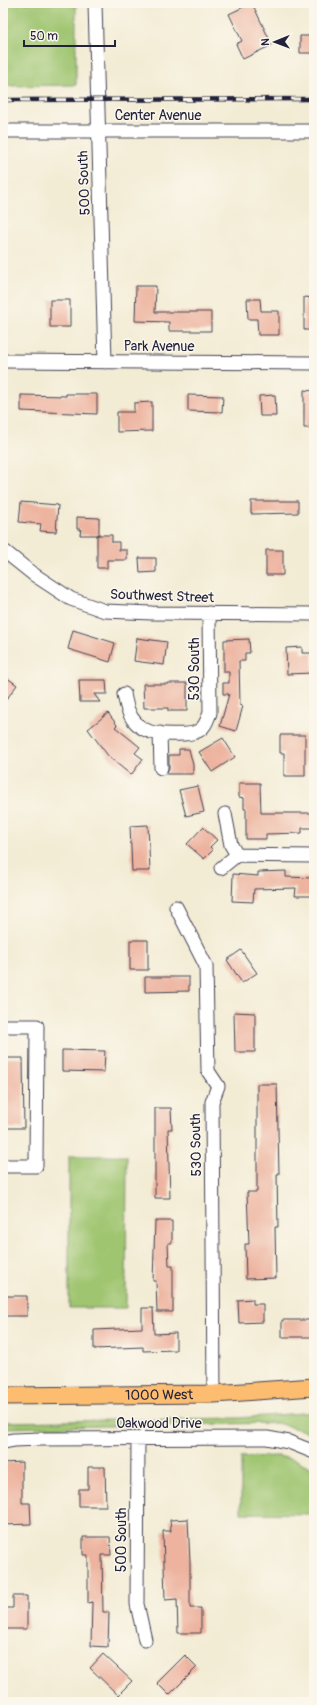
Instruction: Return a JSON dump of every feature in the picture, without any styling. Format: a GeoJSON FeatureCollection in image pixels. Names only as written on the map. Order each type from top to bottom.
{"type":"FeatureCollection","features":[{"type":"Feature","properties":{"kind":"main road","name":"1000 West"},"geometry":{"type":"LineString","coordinates":[[3,1396],[214,1394],[314,1387]]}},
{"type":"Feature","properties":{"kind":"street","name":"500 South"},"geometry":{"type":"LineString","coordinates":[[95,3],[105,362]]}},
{"type":"Feature","properties":{"kind":"street","name":"Center Avenue"},"geometry":{"type":"LineString","coordinates":[[3,131],[314,131]]}},
{"type":"Feature","properties":{"kind":"street","name":"Park Avenue"},"geometry":{"type":"LineString","coordinates":[[3,361],[314,363]]}},
{"type":"Feature","properties":{"kind":"street","name":"Southwest Street"},"geometry":{"type":"LineString","coordinates":[[3,550],[33,574],[72,600],[105,611],[314,614]]}},
{"type":"Feature","properties":{"kind":"street","name":"530 South"},"geometry":{"type":"LineString","coordinates":[[160,733],[198,732],[206,724],[210,713],[209,613]]}},
{"type":"Feature","properties":{"kind":"street"},"geometry":{"type":"LineString","coordinates":[[124,694],[128,710],[135,722],[145,730],[160,733],[161,768]]}},
{"type":"Feature","properties":{"kind":"street"},"geometry":{"type":"LineString","coordinates":[[225,814],[231,845],[237,856]]}},
{"type":"Feature","properties":{"kind":"street"},"geometry":{"type":"LineString","coordinates":[[221,868],[237,856],[314,856]]}},
{"type":"Feature","properties":{"kind":"street","name":"530 South"},"geometry":{"type":"LineString","coordinates":[[176,907],[206,966],[208,1071],[218,1086],[212,1102],[214,1394]]}},
{"type":"Feature","properties":{"kind":"street"},"geometry":{"type":"LineString","coordinates":[[3,1026],[37,1026],[36,1166],[3,1166]]}},
{"type":"Feature","properties":{"kind":"street","name":"Oakwood Drive"},"geometry":{"type":"LineString","coordinates":[[3,1442],[41,1439],[267,1438],[289,1442],[314,1452]]}},
{"type":"Feature","properties":{"kind":"street","name":"500 South"},"geometry":{"type":"LineString","coordinates":[[138,1439],[137,1604],[145,1640]]}},
{"type":"Feature","properties":{"kind":"green space"},"geometry":{"type":"Polygon","coordinates":[[[3,3],[76,3],[76,85],[3,86],[3,3]]]}},
{"type":"Feature","properties":{"kind":"green space"},"geometry":{"type":"Polygon","coordinates":[[[69,1156],[127,1156],[126,1308],[69,1308],[69,1156]]]}},
{"type":"Feature","properties":{"kind":"green space"},"geometry":{"type":"Polygon","coordinates":[[[314,1412],[314,1436],[307,1432],[277,1423],[3,1428],[3,1422],[239,1418],[314,1412]]]}},
{"type":"Feature","properties":{"kind":"green space"},"geometry":{"type":"Polygon","coordinates":[[[278,1456],[296,1460],[314,1469],[314,1514],[241,1513],[241,1457],[278,1456]]]}},
{"type":"Feature","properties":{"kind":"building"},"geometry":{"type":"Polygon","coordinates":[[[252,3],[272,45],[243,59],[236,44],[242,41],[229,14],[252,3]]]}},
{"type":"Feature","properties":{"kind":"building"},"geometry":{"type":"Polygon","coordinates":[[[300,36],[314,36],[314,53],[300,53],[300,36]]]}},
{"type":"Feature","properties":{"kind":"building"},"geometry":{"type":"Polygon","coordinates":[[[136,286],[156,286],[155,312],[211,312],[211,331],[169,331],[169,322],[135,321],[136,286]]]}},
{"type":"Feature","properties":{"kind":"building"},"geometry":{"type":"Polygon","coordinates":[[[304,297],[314,298],[314,330],[304,330],[304,297]]]}},
{"type":"Feature","properties":{"kind":"building"},"geometry":{"type":"Polygon","coordinates":[[[247,299],[260,299],[261,311],[279,311],[279,335],[258,335],[257,319],[248,319],[247,299]]]}},
{"type":"Feature","properties":{"kind":"building"},"geometry":{"type":"Polygon","coordinates":[[[50,300],[70,300],[70,327],[50,327],[50,300]]]}},
{"type":"Feature","properties":{"kind":"building"},"geometry":{"type":"Polygon","coordinates":[[[304,390],[314,391],[314,428],[304,428],[304,390]]]}},
{"type":"Feature","properties":{"kind":"building"},"geometry":{"type":"Polygon","coordinates":[[[66,394],[97,394],[97,414],[21,411],[21,395],[66,396],[66,394]]]}},
{"type":"Feature","properties":{"kind":"building"},"geometry":{"type":"Polygon","coordinates":[[[188,395],[223,396],[222,412],[188,411],[188,395]]]}},
{"type":"Feature","properties":{"kind":"building"},"geometry":{"type":"Polygon","coordinates":[[[275,395],[276,416],[260,416],[259,396],[275,395]]]}},
{"type":"Feature","properties":{"kind":"building"},"geometry":{"type":"Polygon","coordinates":[[[152,402],[152,431],[117,432],[117,412],[134,412],[134,403],[152,402]]]}},
{"type":"Feature","properties":{"kind":"building"},"geometry":{"type":"Polygon","coordinates":[[[251,501],[298,501],[298,513],[251,514],[251,501]]]}},
{"type":"Feature","properties":{"kind":"building"},"geometry":{"type":"Polygon","coordinates":[[[21,502],[58,505],[56,532],[40,531],[41,524],[19,522],[21,502]]]}},
{"type":"Feature","properties":{"kind":"building"},"geometry":{"type":"Polygon","coordinates":[[[77,517],[99,518],[99,535],[80,535],[81,529],[77,529],[77,517]]]}},
{"type":"Feature","properties":{"kind":"building"},"geometry":{"type":"Polygon","coordinates":[[[97,535],[112,535],[112,542],[119,542],[119,550],[127,550],[127,560],[107,560],[107,568],[97,568],[97,535]]]}},
{"type":"Feature","properties":{"kind":"building"},"geometry":{"type":"Polygon","coordinates":[[[266,550],[283,550],[283,575],[266,575],[266,550]]]}},
{"type":"Feature","properties":{"kind":"building"},"geometry":{"type":"Polygon","coordinates":[[[139,558],[156,558],[156,572],[140,573],[139,558]]]}},
{"type":"Feature","properties":{"kind":"building"},"geometry":{"type":"Polygon","coordinates":[[[73,630],[115,643],[110,662],[68,649],[73,630]]]}},
{"type":"Feature","properties":{"kind":"building"},"geometry":{"type":"Polygon","coordinates":[[[137,638],[167,642],[164,665],[134,661],[137,638]]]}},
{"type":"Feature","properties":{"kind":"building"},"geometry":{"type":"Polygon","coordinates":[[[249,639],[250,653],[245,653],[245,661],[239,661],[240,705],[243,706],[236,731],[220,726],[229,694],[223,694],[223,683],[229,683],[229,672],[224,672],[224,640],[249,639]]]}},
{"type":"Feature","properties":{"kind":"building"},"geometry":{"type":"Polygon","coordinates":[[[302,647],[302,653],[312,653],[313,673],[287,674],[286,648],[302,647]]]}},
{"type":"Feature","properties":{"kind":"building"},"geometry":{"type":"Polygon","coordinates":[[[3,675],[17,685],[3,704],[3,675]]]}},
{"type":"Feature","properties":{"kind":"building"},"geometry":{"type":"Polygon","coordinates":[[[79,680],[106,680],[107,694],[94,694],[100,702],[80,702],[79,680]]]}},
{"type":"Feature","properties":{"kind":"building"},"geometry":{"type":"Polygon","coordinates":[[[187,683],[187,711],[168,711],[168,708],[144,708],[143,684],[187,683]]]}},
{"type":"Feature","properties":{"kind":"building"},"geometry":{"type":"Polygon","coordinates":[[[108,713],[117,725],[115,727],[140,747],[135,753],[143,759],[131,775],[109,757],[88,729],[108,713]]]}},
{"type":"Feature","properties":{"kind":"building"},"geometry":{"type":"Polygon","coordinates":[[[280,735],[305,735],[305,776],[284,776],[284,753],[280,753],[280,735]]]}},
{"type":"Feature","properties":{"kind":"building"},"geometry":{"type":"Polygon","coordinates":[[[223,738],[235,757],[212,772],[199,752],[223,738]]]}},
{"type":"Feature","properties":{"kind":"building"},"geometry":{"type":"Polygon","coordinates":[[[179,749],[189,749],[193,765],[193,774],[166,774],[169,768],[169,755],[179,755],[179,749]]]}},
{"type":"Feature","properties":{"kind":"building"},"geometry":{"type":"Polygon","coordinates":[[[239,783],[260,783],[261,813],[314,813],[314,828],[302,828],[302,833],[266,834],[266,839],[246,839],[246,809],[244,809],[244,798],[239,797],[239,783]]]}},
{"type":"Feature","properties":{"kind":"building"},"geometry":{"type":"Polygon","coordinates":[[[198,786],[204,812],[186,816],[179,790],[198,786]]]}},
{"type":"Feature","properties":{"kind":"building"},"geometry":{"type":"Polygon","coordinates":[[[148,825],[150,871],[132,871],[130,826],[148,825]]]}},
{"type":"Feature","properties":{"kind":"building"},"geometry":{"type":"Polygon","coordinates":[[[203,827],[217,840],[210,847],[213,850],[204,859],[187,844],[203,827]]]}},
{"type":"Feature","properties":{"kind":"building"},"geometry":{"type":"Polygon","coordinates":[[[286,871],[286,877],[314,878],[314,896],[295,896],[296,888],[254,889],[253,902],[232,901],[233,874],[258,876],[258,872],[286,871]]]}},
{"type":"Feature","properties":{"kind":"building"},"geometry":{"type":"Polygon","coordinates":[[[130,940],[148,940],[148,970],[130,970],[130,940]]]}},
{"type":"Feature","properties":{"kind":"building"},"geometry":{"type":"Polygon","coordinates":[[[241,950],[257,973],[242,983],[227,960],[241,950]]]}},
{"type":"Feature","properties":{"kind":"building"},"geometry":{"type":"Polygon","coordinates":[[[145,977],[189,977],[189,991],[145,992],[145,977]]]}},
{"type":"Feature","properties":{"kind":"building"},"geometry":{"type":"Polygon","coordinates":[[[234,1012],[255,1013],[255,1052],[235,1052],[234,1012]]]}},
{"type":"Feature","properties":{"kind":"building"},"geometry":{"type":"Polygon","coordinates":[[[62,1050],[105,1051],[104,1072],[62,1071],[62,1050]]]}},
{"type":"Feature","properties":{"kind":"building"},"geometry":{"type":"Polygon","coordinates":[[[3,1058],[23,1058],[24,1128],[3,1128],[3,1058]]]}},
{"type":"Feature","properties":{"kind":"building"},"geometry":{"type":"Polygon","coordinates":[[[257,1084],[277,1084],[279,1174],[277,1174],[278,1227],[275,1227],[276,1278],[246,1279],[245,1244],[249,1244],[247,1192],[257,1192],[257,1084]]]}},
{"type":"Feature","properties":{"kind":"building"},"geometry":{"type":"Polygon","coordinates":[[[155,1108],[171,1108],[172,1129],[168,1129],[170,1198],[155,1198],[155,1108]]]}},
{"type":"Feature","properties":{"kind":"building"},"geometry":{"type":"Polygon","coordinates":[[[155,1221],[172,1221],[172,1243],[168,1243],[169,1266],[173,1266],[173,1312],[157,1312],[156,1281],[153,1281],[155,1221]]]}},
{"type":"Feature","properties":{"kind":"building"},"geometry":{"type":"Polygon","coordinates":[[[3,1296],[27,1296],[27,1316],[3,1316],[3,1296]]]}},
{"type":"Feature","properties":{"kind":"building"},"geometry":{"type":"Polygon","coordinates":[[[253,1299],[253,1304],[263,1304],[263,1322],[239,1323],[238,1300],[253,1299]]]}},
{"type":"Feature","properties":{"kind":"building"},"geometry":{"type":"Polygon","coordinates":[[[142,1308],[153,1308],[154,1334],[176,1333],[176,1350],[143,1351],[143,1347],[94,1349],[94,1330],[142,1328],[142,1308]]]}},
{"type":"Feature","properties":{"kind":"building"},"geometry":{"type":"Polygon","coordinates":[[[282,1320],[314,1320],[314,1337],[282,1337],[282,1320]]]}},
{"type":"Feature","properties":{"kind":"building"},"geometry":{"type":"Polygon","coordinates":[[[22,1462],[22,1503],[30,1503],[31,1524],[3,1525],[3,1463],[22,1462]]]}},
{"type":"Feature","properties":{"kind":"building"},"geometry":{"type":"Polygon","coordinates":[[[88,1467],[105,1467],[106,1506],[79,1506],[79,1489],[88,1489],[88,1467]]]}},
{"type":"Feature","properties":{"kind":"building"},"geometry":{"type":"Polygon","coordinates":[[[188,1519],[190,1608],[201,1608],[201,1633],[178,1633],[177,1599],[165,1600],[163,1531],[171,1531],[170,1520],[188,1519]]]}},
{"type":"Feature","properties":{"kind":"building"},"geometry":{"type":"Polygon","coordinates":[[[83,1537],[110,1537],[111,1555],[102,1555],[103,1612],[109,1612],[108,1647],[91,1646],[92,1602],[88,1603],[88,1555],[83,1555],[83,1537]]]}},
{"type":"Feature","properties":{"kind":"building"},"geometry":{"type":"Polygon","coordinates":[[[13,1596],[27,1596],[27,1629],[3,1629],[3,1608],[13,1608],[13,1596]]]}},
{"type":"Feature","properties":{"kind":"building"},"geometry":{"type":"Polygon","coordinates":[[[103,1654],[132,1681],[118,1695],[90,1668],[103,1654]]]}},
{"type":"Feature","properties":{"kind":"building"},"geometry":{"type":"Polygon","coordinates":[[[185,1655],[197,1667],[169,1695],[157,1683],[185,1655]]]}},
{"type":"Feature","properties":{"kind":"railway"},"geometry":{"type":"LineString","coordinates":[[3,100],[314,99]]}}]}
